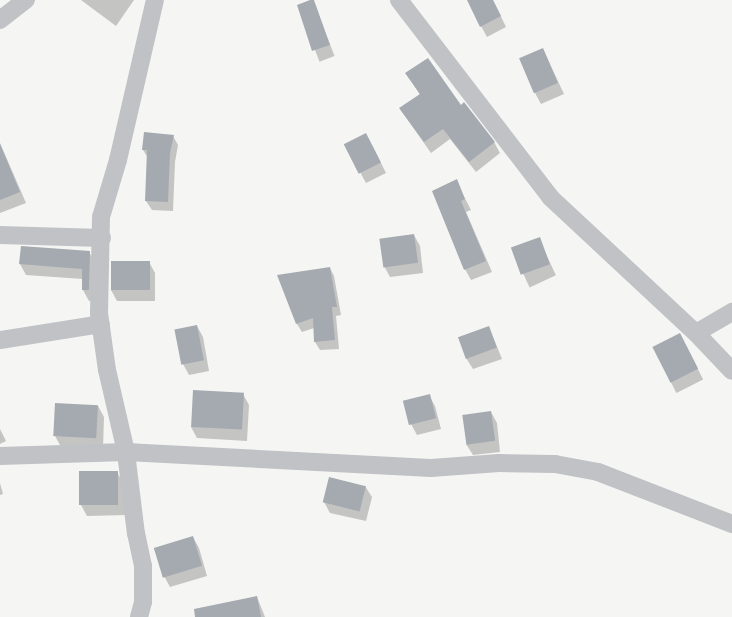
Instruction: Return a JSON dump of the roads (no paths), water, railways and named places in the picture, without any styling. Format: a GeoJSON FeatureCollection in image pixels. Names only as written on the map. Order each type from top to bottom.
{"type":"FeatureCollection","features":[{"type":"Feature","properties":{"kind":"street"},"geometry":{"type":"LineString","coordinates":[[0,20],[26,0]]}},
{"type":"Feature","properties":{"kind":"street"},"geometry":{"type":"LineString","coordinates":[[139,617],[143,602],[143,566],[136,534],[126,452],[107,370],[100,324],[101,217],[118,160],[156,0]]}},
{"type":"Feature","properties":{"kind":"street"},"geometry":{"type":"LineString","coordinates":[[399,0],[551,198],[696,332],[732,371]]}},
{"type":"Feature","properties":{"kind":"street"},"geometry":{"type":"LineString","coordinates":[[0,235],[102,238]]}},
{"type":"Feature","properties":{"kind":"street"},"geometry":{"type":"LineString","coordinates":[[696,332],[732,312]]}},
{"type":"Feature","properties":{"kind":"street"},"geometry":{"type":"LineString","coordinates":[[0,340],[100,324]]}},
{"type":"Feature","properties":{"kind":"street"},"geometry":{"type":"LineString","coordinates":[[0,456],[126,452],[431,468],[499,463],[555,464],[598,472],[732,524]]}}]}
